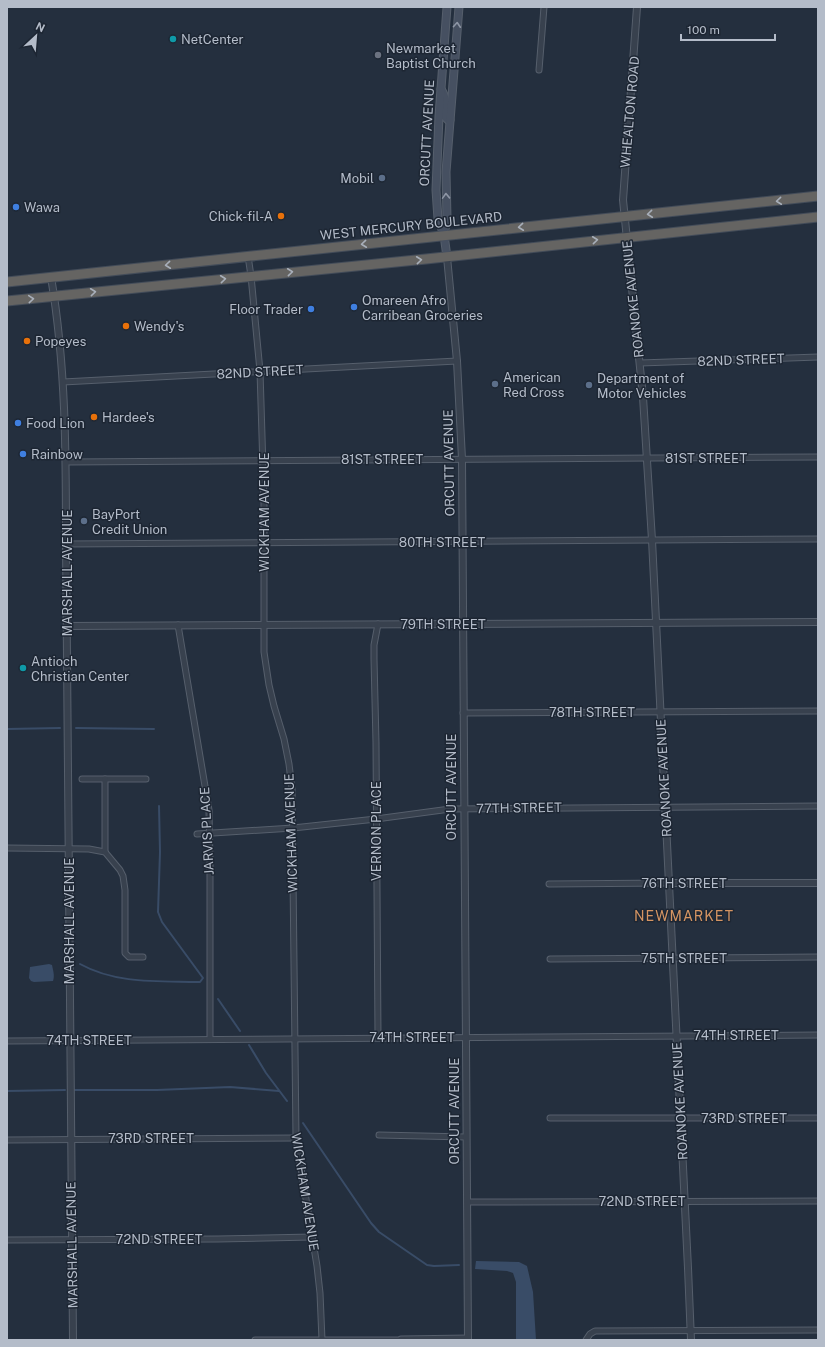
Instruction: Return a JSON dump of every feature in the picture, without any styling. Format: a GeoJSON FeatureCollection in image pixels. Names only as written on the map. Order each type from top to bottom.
{"type":"FeatureCollection","features":[{"type":"Feature","properties":{"kind":"highway","name":"WEST MERCURY BOULEVARD"},"geometry":{"type":"LineString","coordinates":[[7,282],[818,196]]}},
{"type":"Feature","properties":{"kind":"highway"},"geometry":{"type":"LineString","coordinates":[[7,301],[447,257],[818,217]]}},
{"type":"Feature","properties":{"kind":"main road","name":"ORCUTT AVENUE"},"geometry":{"type":"LineString","coordinates":[[447,7],[436,190],[438,219],[444,235],[447,257]]}},
{"type":"Feature","properties":{"kind":"main road","name":"ORCUTT AVENUE"},"geometry":{"type":"LineString","coordinates":[[444,235],[447,219],[446,172],[459,7]]}},
{"type":"Feature","properties":{"kind":"main road"},"geometry":{"type":"LineString","coordinates":[[441,89],[446,99],[445,117],[450,120]]}},
{"type":"Feature","properties":{"kind":"street"},"geometry":{"type":"LineString","coordinates":[[539,70],[544,7]]}},
{"type":"Feature","properties":{"kind":"street","name":"WHEALTON ROAD"},"geometry":{"type":"LineString","coordinates":[[624,217],[624,184],[637,7]]}},
{"type":"Feature","properties":{"kind":"street","name":"ROANOKE AVENUE"},"geometry":{"type":"LineString","coordinates":[[624,217],[640,363],[652,540],[691,1340]]}},
{"type":"Feature","properties":{"kind":"street","name":"WICKHAM AVENUE"},"geometry":{"type":"LineString","coordinates":[[248,256],[260,371],[264,460],[264,652],[269,686],[284,739],[292,789],[296,1138],[320,1293],[322,1340]]}},
{"type":"Feature","properties":{"kind":"street","name":"ORCUTT AVENUE"},"geometry":{"type":"LineString","coordinates":[[447,257],[457,361],[462,459],[463,809],[468,1339]]}},
{"type":"Feature","properties":{"kind":"street","name":"MARSHALL AVENUE"},"geometry":{"type":"LineString","coordinates":[[51,277],[63,382],[67,462],[66,544],[73,1340]]}},
{"type":"Feature","properties":{"kind":"street","name":"82ND STREET"},"geometry":{"type":"LineString","coordinates":[[640,363],[818,358]]}},
{"type":"Feature","properties":{"kind":"street","name":"82ND STREET"},"geometry":{"type":"LineString","coordinates":[[63,382],[457,361]]}},
{"type":"Feature","properties":{"kind":"street","name":"81ST STREET"},"geometry":{"type":"LineString","coordinates":[[67,462],[818,457]]}},
{"type":"Feature","properties":{"kind":"street","name":"80TH STREET"},"geometry":{"type":"LineString","coordinates":[[66,544],[818,540]]}},
{"type":"Feature","properties":{"kind":"street","name":"79TH STREET"},"geometry":{"type":"LineString","coordinates":[[67,626],[818,622]]}},
{"type":"Feature","properties":{"kind":"street","name":"VERNON PLACE"},"geometry":{"type":"LineString","coordinates":[[378,624],[374,645],[378,1037]]}},
{"type":"Feature","properties":{"kind":"street","name":"JARVIS PLACE"},"geometry":{"type":"LineString","coordinates":[[178,625],[209,810],[210,1039]]}},
{"type":"Feature","properties":{"kind":"street","name":"78TH STREET"},"geometry":{"type":"LineString","coordinates":[[463,712],[818,711]]}},
{"type":"Feature","properties":{"kind":"street"},"geometry":{"type":"LineString","coordinates":[[82,779],[146,779]]}},
{"type":"Feature","properties":{"kind":"street"},"geometry":{"type":"LineString","coordinates":[[104,852],[105,779]]}},
{"type":"Feature","properties":{"kind":"street","name":"77TH STREET"},"geometry":{"type":"LineString","coordinates":[[197,834],[293,828],[450,809],[665,806],[818,806]]}},
{"type":"Feature","properties":{"kind":"street"},"geometry":{"type":"LineString","coordinates":[[7,848],[89,849],[104,852],[114,862],[123,876],[125,890],[125,952],[129,957],[144,957]]}},
{"type":"Feature","properties":{"kind":"street","name":"76TH STREET"},"geometry":{"type":"LineString","coordinates":[[549,884],[818,883]]}},
{"type":"Feature","properties":{"kind":"street","name":"75TH STREET"},"geometry":{"type":"LineString","coordinates":[[550,959],[818,957]]}},
{"type":"Feature","properties":{"kind":"street","name":"74TH STREET"},"geometry":{"type":"LineString","coordinates":[[7,1041],[466,1036],[818,1035]]}},
{"type":"Feature","properties":{"kind":"street","name":"73RD STREET"},"geometry":{"type":"LineString","coordinates":[[550,1118],[818,1118]]}},
{"type":"Feature","properties":{"kind":"street"},"geometry":{"type":"LineString","coordinates":[[379,1135],[466,1137]]}},
{"type":"Feature","properties":{"kind":"street","name":"73RD STREET"},"geometry":{"type":"LineString","coordinates":[[7,1140],[296,1138]]}},
{"type":"Feature","properties":{"kind":"street","name":"72ND STREET"},"geometry":{"type":"LineString","coordinates":[[467,1202],[818,1200]]}},
{"type":"Feature","properties":{"kind":"street","name":"72ND STREET"},"geometry":{"type":"LineString","coordinates":[[7,1240],[312,1237]]}},
{"type":"Feature","properties":{"kind":"street"},"geometry":{"type":"LineString","coordinates":[[586,1340],[590,1334],[595,1331],[818,1330]]}},
{"type":"Feature","properties":{"kind":"street"},"geometry":{"type":"LineString","coordinates":[[255,1340],[468,1339]]}},
{"type":"Feature","properties":{"kind":"water"},"geometry":{"type":"Polygon","coordinates":[[[49,964],[52,965],[54,975],[53,981],[31,981],[29,978],[30,967],[49,964]]]}},
{"type":"Feature","properties":{"kind":"water"},"geometry":{"type":"Polygon","coordinates":[[[476,1261],[519,1262],[527,1266],[533,1292],[536,1340],[516,1340],[516,1282],[513,1273],[507,1271],[475,1269],[476,1261]]]}},
{"type":"Feature","properties":{"kind":"waterway"},"geometry":{"type":"LineString","coordinates":[[7,729],[60,728]]}},
{"type":"Feature","properties":{"kind":"waterway"},"geometry":{"type":"LineString","coordinates":[[76,728],[154,729]]}},
{"type":"Feature","properties":{"kind":"waterway"},"geometry":{"type":"LineString","coordinates":[[80,964],[108,975],[137,980],[200,982],[203,978],[162,922],[158,912],[160,852],[159,806]]}},
{"type":"Feature","properties":{"kind":"waterway"},"geometry":{"type":"LineString","coordinates":[[218,999],[240,1031]]}},
{"type":"Feature","properties":{"kind":"waterway"},"geometry":{"type":"LineString","coordinates":[[249,1045],[266,1073],[287,1101]]}},
{"type":"Feature","properties":{"kind":"waterway"},"geometry":{"type":"LineString","coordinates":[[75,1090],[157,1090],[230,1087],[279,1091]]}},
{"type":"Feature","properties":{"kind":"waterway"},"geometry":{"type":"LineString","coordinates":[[7,1091],[65,1090]]}},
{"type":"Feature","properties":{"kind":"waterway"},"geometry":{"type":"LineString","coordinates":[[303,1123],[371,1223],[379,1232],[427,1265],[459,1265]]}},
{"type":"Feature","properties":{"kind":"place","name":"NetCenter"},"geometry":{"type":"Point","coordinates":[173,39]}},
{"type":"Feature","properties":{"kind":"place","name":"Newmarket Baptist Church"},"geometry":{"type":"Point","coordinates":[378,55]}},
{"type":"Feature","properties":{"kind":"place","name":"Mobil"},"geometry":{"type":"Point","coordinates":[382,178]}},
{"type":"Feature","properties":{"kind":"place","name":"Wawa"},"geometry":{"type":"Point","coordinates":[16,207]}},
{"type":"Feature","properties":{"kind":"place","name":"Chick-fil-A"},"geometry":{"type":"Point","coordinates":[281,216]}},
{"type":"Feature","properties":{"kind":"place","name":"Omareen Afro Carribean Groceries"},"geometry":{"type":"Point","coordinates":[354,307]}},
{"type":"Feature","properties":{"kind":"place","name":"Floor Trader"},"geometry":{"type":"Point","coordinates":[311,309]}},
{"type":"Feature","properties":{"kind":"place","name":"Wendy's"},"geometry":{"type":"Point","coordinates":[126,326]}},
{"type":"Feature","properties":{"kind":"place","name":"Popeyes"},"geometry":{"type":"Point","coordinates":[27,341]}},
{"type":"Feature","properties":{"kind":"place","name":"American Red Cross"},"geometry":{"type":"Point","coordinates":[495,384]}},
{"type":"Feature","properties":{"kind":"place","name":"Department of Motor Vehicles"},"geometry":{"type":"Point","coordinates":[589,385]}},
{"type":"Feature","properties":{"kind":"place","name":"Hardee's"},"geometry":{"type":"Point","coordinates":[94,417]}},
{"type":"Feature","properties":{"kind":"place","name":"Food Lion"},"geometry":{"type":"Point","coordinates":[18,423]}},
{"type":"Feature","properties":{"kind":"place","name":"Rainbow"},"geometry":{"type":"Point","coordinates":[23,454]}},
{"type":"Feature","properties":{"kind":"place","name":"BayPort Credit Union"},"geometry":{"type":"Point","coordinates":[84,521]}},
{"type":"Feature","properties":{"kind":"place","name":"Antioch Christian Center"},"geometry":{"type":"Point","coordinates":[23,668]}},
{"type":"Feature","properties":{"kind":"district","name":"NEWMARKET"},"geometry":{"type":"Point","coordinates":[684,916]}}]}
